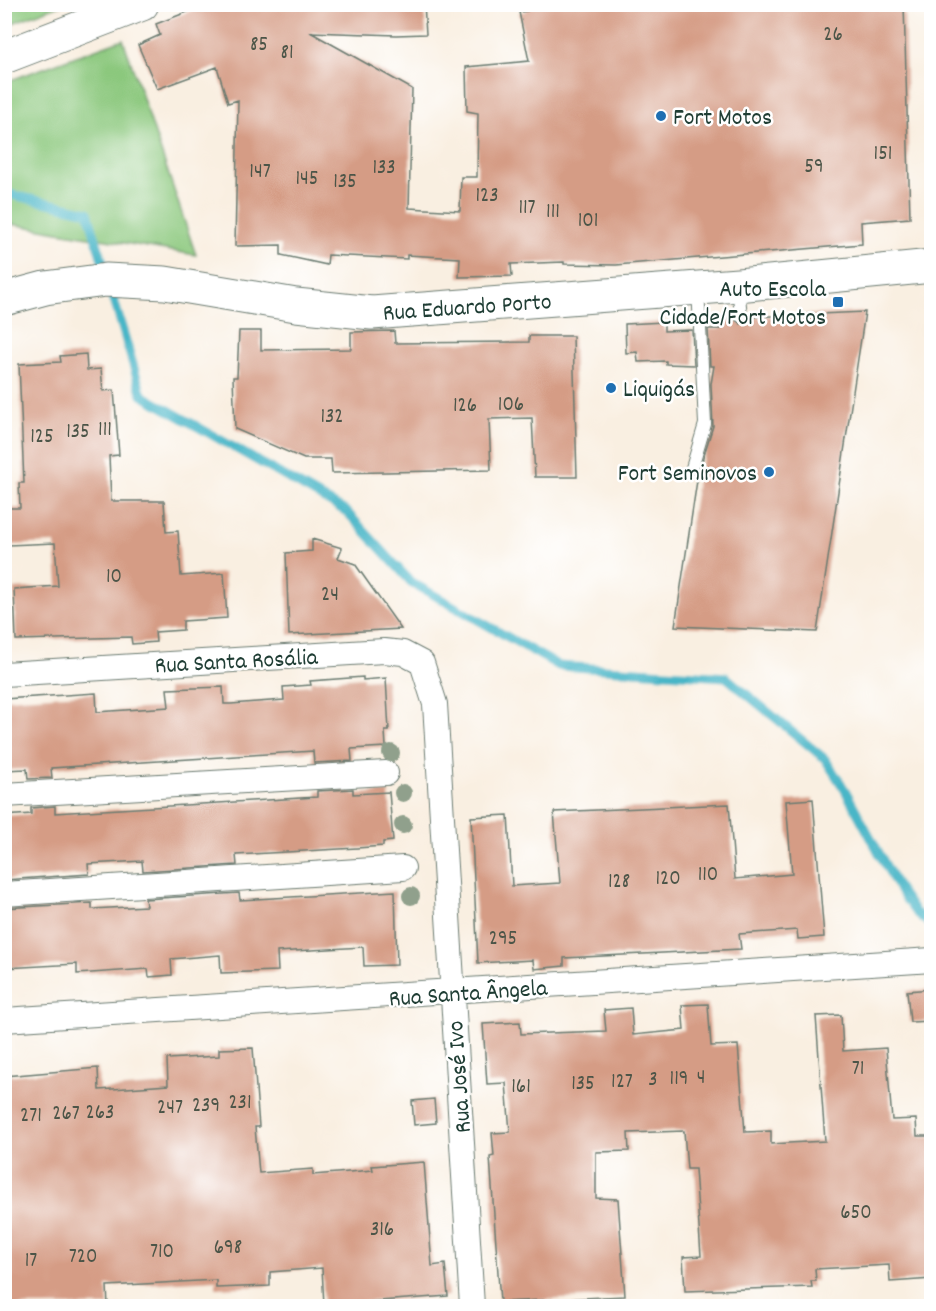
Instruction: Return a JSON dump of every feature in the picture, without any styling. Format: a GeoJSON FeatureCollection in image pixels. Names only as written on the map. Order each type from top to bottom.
{"type":"FeatureCollection","features":[{"type":"Feature","properties":{"kind":"main road"},"geometry":{"type":"LineString","coordinates":[[4,57],[142,4]]}},
{"type":"Feature","properties":{"kind":"main road","name":"Rua Eduardo Porto"},"geometry":{"type":"LineString","coordinates":[[4,299],[45,288],[106,280],[165,283],[296,305],[372,313],[698,288],[740,301],[932,266]]}},
{"type":"Feature","properties":{"kind":"main road"},"geometry":{"type":"LineString","coordinates":[[4,291],[45,288]]}},
{"type":"Feature","properties":{"kind":"street","name":"Rua Santa Rosália"},"geometry":{"type":"LineString","coordinates":[[4,674],[260,658],[403,653],[422,663],[435,704]]}},
{"type":"Feature","properties":{"kind":"street","name":"Rua José Ivo"},"geometry":{"type":"LineString","coordinates":[[435,704],[472,1306]]}},
{"type":"Feature","properties":{"kind":"street"},"geometry":{"type":"LineString","coordinates":[[4,795],[386,773]]}},
{"type":"Feature","properties":{"kind":"street"},"geometry":{"type":"LineString","coordinates":[[4,894],[403,868]]}},
{"type":"Feature","properties":{"kind":"street","name":"Rua Santa Ângela"},"geometry":{"type":"LineString","coordinates":[[4,1020],[452,993],[932,960]]}},
{"type":"Feature","properties":{"kind":"lane"},"geometry":{"type":"LineString","coordinates":[[693,468],[705,423],[698,288]]}},
{"type":"Feature","properties":{"kind":"green space"},"geometry":{"type":"Polygon","coordinates":[[[5,4],[60,4],[60,5],[5,26],[5,4]]]}},
{"type":"Feature","properties":{"kind":"green space"},"geometry":{"type":"Polygon","coordinates":[[[123,39],[196,255],[5,223],[5,82],[123,39]]]}},
{"type":"Feature","properties":{"kind":"building"},"geometry":{"type":"Polygon","coordinates":[[[208,4],[424,4],[426,34],[310,32],[412,89],[409,208],[460,211],[461,177],[477,177],[478,113],[467,111],[466,67],[529,61],[519,12],[527,11],[525,4],[904,4],[910,218],[861,222],[862,244],[616,265],[564,264],[564,262],[511,264],[512,276],[459,277],[460,258],[407,255],[407,259],[328,255],[327,265],[281,255],[281,245],[235,246],[238,100],[228,103],[217,67],[157,89],[138,45],[160,35],[156,24],[208,4]]]}},
{"type":"Feature","properties":{"kind":"building","name":"Fort Seminovos"},"geometry":{"type":"Polygon","coordinates":[[[865,312],[817,632],[675,626],[698,474],[713,426],[711,384],[714,366],[710,366],[708,329],[720,329],[721,319],[733,318],[741,324],[749,317],[865,312]]]}},
{"type":"Feature","properties":{"kind":"building"},"geometry":{"type":"Polygon","coordinates":[[[664,322],[664,331],[692,330],[694,365],[666,364],[666,361],[638,362],[637,352],[626,353],[625,324],[664,322]]]}},
{"type":"Feature","properties":{"kind":"building"},"geometry":{"type":"Polygon","coordinates":[[[239,331],[261,331],[261,350],[351,349],[351,332],[394,331],[395,343],[529,342],[529,336],[573,336],[577,477],[535,477],[532,418],[489,419],[491,470],[332,473],[331,459],[304,459],[235,429],[233,377],[237,377],[239,331]]]}},
{"type":"Feature","properties":{"kind":"building"},"geometry":{"type":"Polygon","coordinates":[[[86,354],[87,370],[101,369],[103,391],[114,390],[119,455],[109,456],[111,501],[164,501],[166,532],[178,531],[181,576],[224,573],[227,618],[183,621],[183,630],[155,632],[156,642],[132,644],[131,637],[16,640],[14,589],[58,586],[55,543],[8,545],[6,508],[20,508],[19,483],[24,483],[19,364],[61,362],[60,356],[86,354]]]}},
{"type":"Feature","properties":{"kind":"building"},"geometry":{"type":"Polygon","coordinates":[[[312,539],[342,548],[338,558],[355,564],[401,629],[289,635],[286,553],[312,551],[312,539]]]}},
{"type":"Feature","properties":{"kind":"building"},"geometry":{"type":"Polygon","coordinates":[[[363,677],[363,680],[386,678],[389,731],[385,731],[386,747],[351,749],[352,761],[314,763],[313,751],[51,768],[52,778],[28,779],[27,769],[4,770],[4,699],[96,693],[97,712],[169,707],[167,689],[223,687],[224,704],[231,704],[284,700],[283,687],[311,685],[310,681],[363,677]]]}},
{"type":"Feature","properties":{"kind":"building"},"geometry":{"type":"Polygon","coordinates":[[[353,789],[353,794],[389,792],[393,841],[383,842],[383,846],[236,855],[237,865],[143,871],[142,861],[88,864],[89,874],[4,880],[4,816],[31,814],[31,808],[55,806],[55,813],[317,797],[317,791],[353,789]]]}},
{"type":"Feature","properties":{"kind":"building"},"geometry":{"type":"Polygon","coordinates":[[[813,799],[824,937],[798,939],[797,930],[739,934],[741,949],[564,958],[564,966],[534,969],[533,960],[478,963],[471,817],[508,815],[512,886],[560,883],[554,812],[729,804],[735,879],[792,874],[786,801],[813,799]]]}},
{"type":"Feature","properties":{"kind":"building"},"geometry":{"type":"Polygon","coordinates":[[[395,891],[397,965],[364,966],[363,947],[277,952],[278,971],[221,973],[220,955],[171,959],[172,975],[149,977],[148,969],[77,974],[77,964],[5,968],[4,908],[92,903],[92,909],[146,906],[145,899],[239,893],[240,900],[395,891]]]}},
{"type":"Feature","properties":{"kind":"building"},"geometry":{"type":"Polygon","coordinates":[[[932,989],[932,1021],[910,1022],[907,991],[932,989]]]}},
{"type":"Feature","properties":{"kind":"building"},"geometry":{"type":"Polygon","coordinates":[[[708,1004],[711,1046],[738,1045],[745,1132],[771,1131],[771,1144],[825,1141],[816,1016],[841,1015],[843,1051],[886,1048],[892,1120],[916,1119],[917,1136],[932,1136],[932,1279],[890,1282],[889,1265],[815,1269],[816,1281],[811,1281],[812,1287],[685,1291],[683,1257],[701,1256],[695,1169],[687,1169],[684,1131],[628,1133],[629,1151],[596,1152],[596,1198],[618,1199],[625,1296],[500,1302],[490,1157],[494,1156],[492,1133],[510,1132],[506,1083],[487,1084],[483,1024],[520,1022],[521,1034],[606,1031],[604,1010],[631,1008],[633,1035],[684,1030],[682,1005],[708,1004]]]}},
{"type":"Feature","properties":{"kind":"building"},"geometry":{"type":"Polygon","coordinates":[[[253,1048],[259,1127],[255,1127],[259,1173],[313,1169],[313,1175],[373,1170],[372,1166],[424,1162],[432,1266],[445,1264],[448,1296],[324,1305],[322,1268],[270,1272],[270,1286],[216,1288],[216,1280],[107,1286],[108,1306],[7,1306],[4,1076],[98,1068],[99,1090],[168,1085],[167,1059],[219,1056],[219,1049],[253,1048]]]}},
{"type":"Feature","properties":{"kind":"building"},"geometry":{"type":"Polygon","coordinates":[[[434,1099],[436,1123],[414,1125],[412,1101],[434,1099]]]}},
{"type":"Feature","properties":{"kind":"waterway"},"geometry":{"type":"LineString","coordinates":[[4,193],[88,212],[142,395],[347,512],[411,582],[559,666],[726,677],[825,759],[845,790],[898,888],[915,912],[932,926]]}},
{"type":"Feature","properties":{"kind":"place","name":"Fort Motos"},"geometry":{"type":"Point","coordinates":[661,116]}},
{"type":"Feature","properties":{"kind":"place","name":"Auto Escola Cidade/Fort Motos"},"geometry":{"type":"Point","coordinates":[838,302]}},
{"type":"Feature","properties":{"kind":"place","name":"Liquigás"},"geometry":{"type":"Point","coordinates":[611,388]}},
{"type":"Feature","properties":{"kind":"place","name":"Fort Seminovos"},"geometry":{"type":"Point","coordinates":[769,472]}}]}
